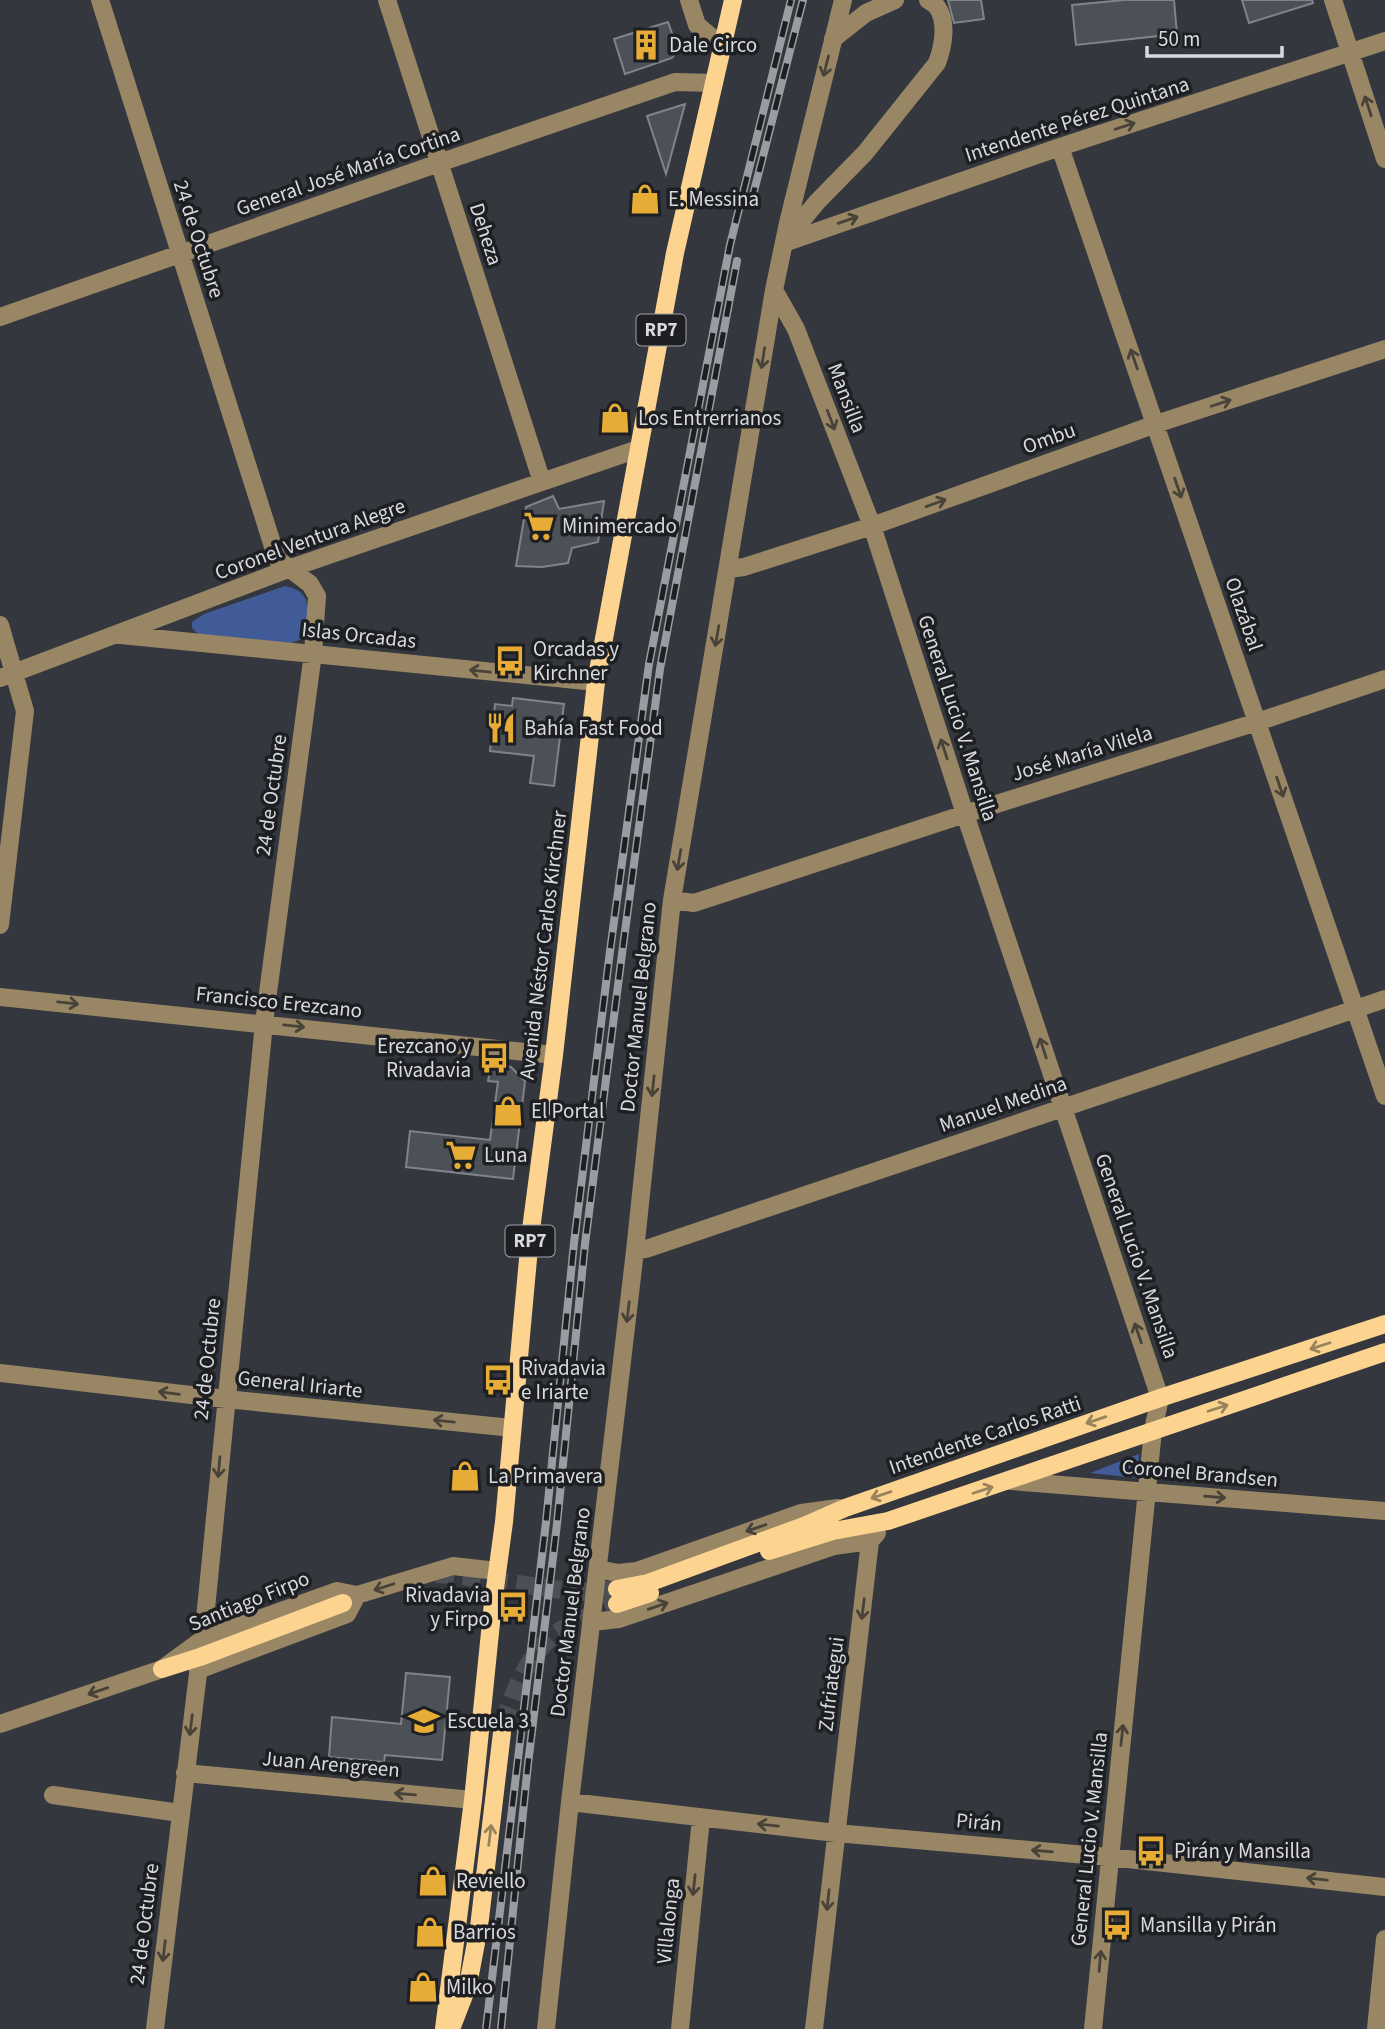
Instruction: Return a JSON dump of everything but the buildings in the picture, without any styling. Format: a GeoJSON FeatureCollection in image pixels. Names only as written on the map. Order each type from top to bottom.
{"type":"FeatureCollection","features":[{"type":"Feature","properties":{"kind":"main road","name":"Avenida Néstor Carlos Kirchner"},"geometry":{"type":"LineString","coordinates":[[444,2029],[473,1800],[530,1237],[554,1055],[596,682],[675,253],[733,0]]}},
{"type":"Feature","properties":{"kind":"main road","name":"Intendente Carlos Ratti"},"geometry":{"type":"LineString","coordinates":[[845,1508],[1160,1398],[1385,1324]]}},
{"type":"Feature","properties":{"kind":"main road"},"geometry":{"type":"LineString","coordinates":[[845,1508],[804,1526],[629,1588],[617,1597],[833,1531],[888,1521],[1385,1352]]}},
{"type":"Feature","properties":{"kind":"main road","name":"Santiago Firpo"},"geometry":{"type":"LineString","coordinates":[[162,1669],[199,1664],[228,1646],[350,1599]]}},
{"type":"Feature","properties":{"kind":"main road"},"geometry":{"type":"LineString","coordinates":[[451,2029],[468,1985],[477,1939],[503,1724]]}},
{"type":"Feature","properties":{"kind":"street","name":"24 de Octubre"},"geometry":{"type":"LineString","coordinates":[[100,0],[277,559],[310,584],[317,596],[313,653],[264,1023],[203,1639]]}},
{"type":"Feature","properties":{"kind":"street","name":"Deheza"},"geometry":{"type":"LineString","coordinates":[[387,0],[542,482]]}},
{"type":"Feature","properties":{"kind":"street"},"geometry":{"type":"LineString","coordinates":[[689,0],[697,25],[722,46]]}},
{"type":"Feature","properties":{"kind":"street","name":"Doctor Manuel Belgrano"},"geometry":{"type":"LineString","coordinates":[[546,2029],[635,1251],[672,900],[774,290],[843,0]]}},
{"type":"Feature","properties":{"kind":"street"},"geometry":{"type":"LineString","coordinates":[[833,39],[866,13],[895,0]]}},
{"type":"Feature","properties":{"kind":"street"},"geometry":{"type":"LineString","coordinates":[[784,243],[817,202],[865,153],[937,62],[942,48],[942,23],[938,8],[928,0]]}},
{"type":"Feature","properties":{"kind":"street"},"geometry":{"type":"LineString","coordinates":[[1333,0],[1385,159]]}},
{"type":"Feature","properties":{"kind":"street","name":"Intendente Pérez Quintana"},"geometry":{"type":"LineString","coordinates":[[784,243],[1060,147],[1385,41]]}},
{"type":"Feature","properties":{"kind":"street","name":"General José María Cortina"},"geometry":{"type":"LineString","coordinates":[[0,317],[675,82],[714,83]]}},
{"type":"Feature","properties":{"kind":"street","name":"Olazábal"},"geometry":{"type":"LineString","coordinates":[[1060,147],[1385,1096]]}},
{"type":"Feature","properties":{"kind":"street","name":"Mansilla"},"geometry":{"type":"LineString","coordinates":[[774,290],[796,328],[872,526]]}},
{"type":"Feature","properties":{"kind":"street","name":"Ombu"},"geometry":{"type":"LineString","coordinates":[[728,569],[744,567],[872,526],[1156,424],[1385,349]]}},
{"type":"Feature","properties":{"kind":"street","name":"Coronel Ventura Alegre"},"geometry":{"type":"LineString","coordinates":[[8,676],[288,569],[638,449]]}},
{"type":"Feature","properties":{"kind":"street","name":"General Lucio V. Mansilla"},"geometry":{"type":"LineString","coordinates":[[872,526],[1160,1398],[1153,1430],[1093,2029]]}},
{"type":"Feature","properties":{"kind":"street"},"geometry":{"type":"LineString","coordinates":[[0,625],[8,676],[25,711],[0,925]]}},
{"type":"Feature","properties":{"kind":"street","name":"Islas Orcadas"},"geometry":{"type":"LineString","coordinates":[[117,634],[596,682]]}},
{"type":"Feature","properties":{"kind":"street","name":"José María Vilela"},"geometry":{"type":"LineString","coordinates":[[672,900],[694,903],[1385,679]]}},
{"type":"Feature","properties":{"kind":"street","name":"Francisco Erezcano"},"geometry":{"type":"LineString","coordinates":[[0,997],[554,1055]]}},
{"type":"Feature","properties":{"kind":"street","name":"Manuel Medina"},"geometry":{"type":"LineString","coordinates":[[635,1251],[1385,999]]}},
{"type":"Feature","properties":{"kind":"street","name":"General Iriarte"},"geometry":{"type":"LineString","coordinates":[[0,1373],[512,1428]]}},
{"type":"Feature","properties":{"kind":"street","name":"Coronel Brandsen"},"geometry":{"type":"LineString","coordinates":[[1011,1481],[1385,1511]]}},
{"type":"Feature","properties":{"kind":"street","name":"Intendente Carlos Ratti"},"geometry":{"type":"LineString","coordinates":[[598,1569],[618,1573],[637,1570],[801,1513],[845,1508]]}},
{"type":"Feature","properties":{"kind":"street"},"geometry":{"type":"LineString","coordinates":[[592,1622],[619,1619],[834,1546],[870,1541],[888,1521]]}},
{"type":"Feature","properties":{"kind":"street","name":"Zufriategui"},"geometry":{"type":"LineString","coordinates":[[814,2029],[870,1541]]}},
{"type":"Feature","properties":{"kind":"street","name":"Santiago Firpo"},"geometry":{"type":"LineString","coordinates":[[0,1724],[162,1669],[203,1639],[337,1591],[350,1599],[453,1566],[497,1571]]}},
{"type":"Feature","properties":{"kind":"street","name":"Santiago Firpo"},"geometry":{"type":"LineString","coordinates":[[199,1664],[347,1614],[350,1599]]}},
{"type":"Feature","properties":{"kind":"street","name":"24 de Octubre"},"geometry":{"type":"LineString","coordinates":[[155,2029],[199,1664]]}},
{"type":"Feature","properties":{"kind":"street","name":"Juan Arengreen"},"geometry":{"type":"LineString","coordinates":[[186,1773],[473,1800]]}},
{"type":"Feature","properties":{"kind":"street"},"geometry":{"type":"LineString","coordinates":[[53,1796],[180,1813]]}},
{"type":"Feature","properties":{"kind":"street","name":"Pirán"},"geometry":{"type":"LineString","coordinates":[[570,1802],[836,1833],[1110,1857],[1385,1887]]}},
{"type":"Feature","properties":{"kind":"street","name":"Villalonga"},"geometry":{"type":"LineString","coordinates":[[680,2029],[701,1818]]}},
{"type":"Feature","properties":{"kind":"street"},"geometry":{"type":"LineString","coordinates":[[1376,2029],[1385,1939]]}},
{"type":"Feature","properties":{"kind":"shaded area"},"geometry":{"type":"Polygon","coordinates":[[[285,586],[303,594],[307,603],[305,631],[299,640],[290,643],[198,634],[192,628],[192,622],[204,614],[285,586]]]}},
{"type":"Feature","properties":{"kind":"shaded area"},"geometry":{"type":"Polygon","coordinates":[[[1139,1454],[1138,1478],[1090,1473],[1139,1454]]]}},
{"type":"Feature","properties":{"kind":"tunnel"},"geometry":{"type":"LineString","coordinates":[[436,1574],[581,1592],[617,1589]]}},
{"type":"Feature","properties":{"kind":"tunnel"},"geometry":{"type":"LineString","coordinates":[[503,1724],[518,1684],[541,1647],[563,1629],[617,1604]]}},
{"type":"Feature","properties":{"kind":"railway"},"geometry":{"type":"LineString","coordinates":[[486,2029],[546,1522],[574,1243],[649,664],[730,245],[791,0]]}},
{"type":"Feature","properties":{"kind":"railway"},"geometry":{"type":"LineString","coordinates":[[751,203],[803,0]]}},
{"type":"Feature","properties":{"kind":"railway"},"geometry":{"type":"LineString","coordinates":[[501,2029],[585,1244],[660,669],[737,261]]}},
{"type":"Feature","properties":{"kind":"place","name":"Dale Circo"},"geometry":{"type":"Point","coordinates":[646,45]}},
{"type":"Feature","properties":{"kind":"place","name":"E. Messina"},"geometry":{"type":"Point","coordinates":[645,199]}},
{"type":"Feature","properties":{"kind":"place","name":"Los Entrerrianos"},"geometry":{"type":"Point","coordinates":[615,418]}},
{"type":"Feature","properties":{"kind":"place","name":"Minimercado"},"geometry":{"type":"Point","coordinates":[539,526]}},
{"type":"Feature","properties":{"kind":"place","name":"Orcadas y Kirchner"},"geometry":{"type":"Point","coordinates":[510,661]}},
{"type":"Feature","properties":{"kind":"place","name":"Bahía Fast Food"},"geometry":{"type":"Point","coordinates":[501,728]}},
{"type":"Feature","properties":{"kind":"place","name":"Erezcano y Rivadavia"},"geometry":{"type":"Point","coordinates":[494,1058]}},
{"type":"Feature","properties":{"kind":"place","name":"El Portal"},"geometry":{"type":"Point","coordinates":[508,1111]}},
{"type":"Feature","properties":{"kind":"place","name":"Luna"},"geometry":{"type":"Point","coordinates":[461,1155]}},
{"type":"Feature","properties":{"kind":"place","name":"Rivadavia e Iriarte"},"geometry":{"type":"Point","coordinates":[498,1380]}},
{"type":"Feature","properties":{"kind":"place","name":"La Primavera"},"geometry":{"type":"Point","coordinates":[465,1476]}},
{"type":"Feature","properties":{"kind":"place","name":"Rivadavia y Firpo"},"geometry":{"type":"Point","coordinates":[513,1607]}},
{"type":"Feature","properties":{"kind":"place","name":"Escuela 3"},"geometry":{"type":"Point","coordinates":[424,1721]}},
{"type":"Feature","properties":{"kind":"place","name":"Pirán y Mansilla"},"geometry":{"type":"Point","coordinates":[1151,1851]}},
{"type":"Feature","properties":{"kind":"place","name":"Reviello"},"geometry":{"type":"Point","coordinates":[433,1881]}},
{"type":"Feature","properties":{"kind":"place","name":"Mansilla y Pirán"},"geometry":{"type":"Point","coordinates":[1117,1925]}},
{"type":"Feature","properties":{"kind":"place","name":"Barrios"},"geometry":{"type":"Point","coordinates":[430,1932]}},
{"type":"Feature","properties":{"kind":"place","name":"Milko"},"geometry":{"type":"Point","coordinates":[423,1987]}}]}
